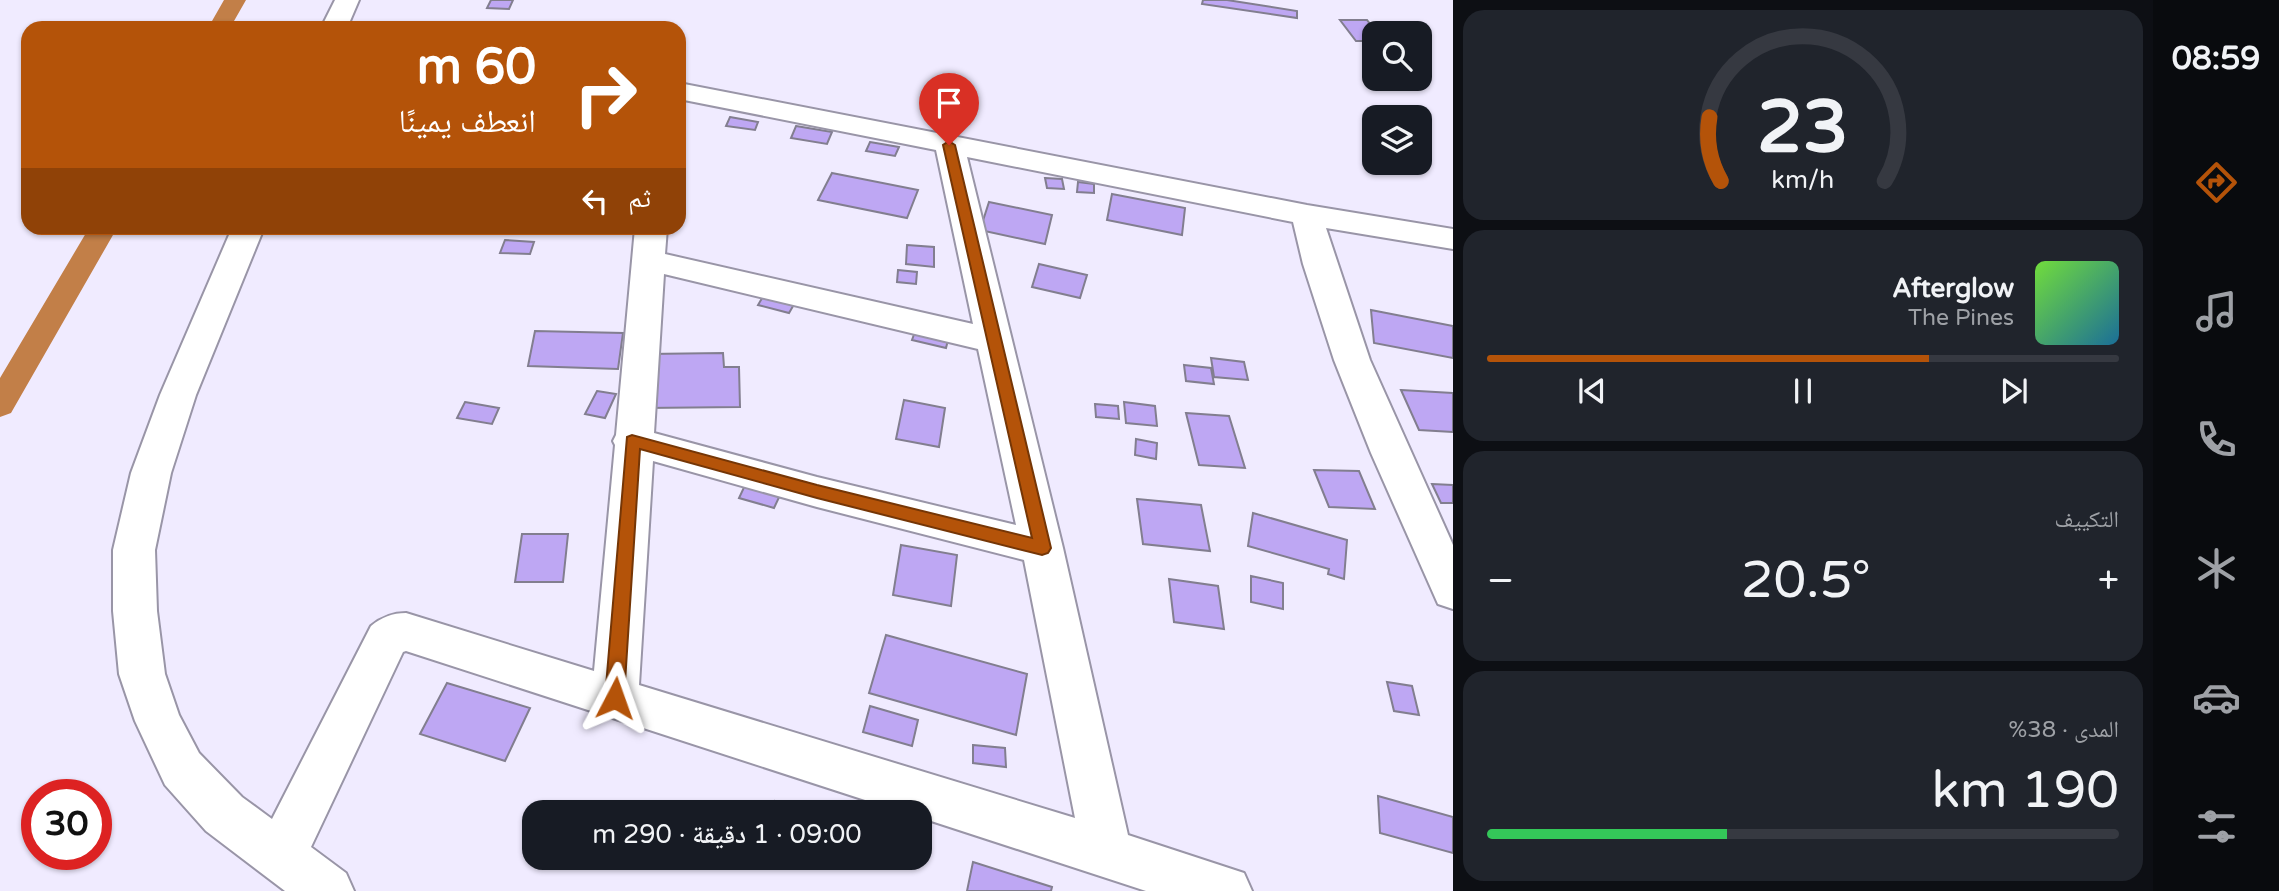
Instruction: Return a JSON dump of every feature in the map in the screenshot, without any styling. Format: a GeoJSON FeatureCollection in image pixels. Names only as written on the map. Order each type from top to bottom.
{"type":"FeatureCollection","features":[{"type":"Feature","properties":{"kind":"street"},"geometry":{"type":"LineString","coordinates":[[337,21],[347,0]]}},
{"type":"Feature","properties":{"kind":"street"},"geometry":{"type":"LineString","coordinates":[[686,92],[1307,215],[1453,239]]}},
{"type":"Feature","properties":{"kind":"street"},"geometry":{"type":"LineString","coordinates":[[949,145],[1042,548],[1107,855]]}},
{"type":"Feature","properties":{"kind":"street"},"geometry":{"type":"LineString","coordinates":[[1307,215],[1319,265],[1370,406],[1453,591]]}},
{"type":"Feature","properties":{"kind":"street"},"geometry":{"type":"LineString","coordinates":[[245,235],[178,395],[151,472],[134,551],[135,611],[142,674],[158,721],[182,769],[224,814],[328,891]]}},
{"type":"Feature","properties":{"kind":"street"},"geometry":{"type":"LineString","coordinates":[[615,698],[632,441],[649,244],[992,340]]}},
{"type":"Feature","properties":{"kind":"street"},"geometry":{"type":"LineString","coordinates":[[632,441],[817,492],[1042,548]]}},
{"type":"Feature","properties":{"kind":"street"},"geometry":{"type":"LineString","coordinates":[[280,856],[387,639],[396,632],[406,632],[1226,891]]}},
{"type":"Feature","properties":{"kind":"building"},"geometry":{"type":"Polygon","coordinates":[[[491,0],[513,0],[509,9],[487,8],[491,0]]]}},
{"type":"Feature","properties":{"kind":"building"},"geometry":{"type":"Polygon","coordinates":[[[1203,0],[1227,0],[1297,11],[1297,18],[1202,4],[1203,0]]]}},
{"type":"Feature","properties":{"kind":"building"},"geometry":{"type":"Polygon","coordinates":[[[1340,20],[1368,21],[1362,21],[1362,41],[1356,41],[1340,20]]]}},
{"type":"Feature","properties":{"kind":"building"},"geometry":{"type":"Polygon","coordinates":[[[730,117],[758,122],[755,130],[726,126],[730,117]]]}},
{"type":"Feature","properties":{"kind":"building"},"geometry":{"type":"Polygon","coordinates":[[[796,126],[832,132],[827,144],[791,138],[796,126]]]}},
{"type":"Feature","properties":{"kind":"building"},"geometry":{"type":"Polygon","coordinates":[[[870,142],[899,147],[895,156],[866,151],[870,142]]]}},
{"type":"Feature","properties":{"kind":"building"},"geometry":{"type":"Polygon","coordinates":[[[832,173],[918,190],[907,218],[818,200],[832,173]]]}},
{"type":"Feature","properties":{"kind":"building"},"geometry":{"type":"Polygon","coordinates":[[[1045,178],[1062,179],[1064,189],[1047,188],[1045,178]]]}},
{"type":"Feature","properties":{"kind":"building"},"geometry":{"type":"Polygon","coordinates":[[[1078,182],[1094,184],[1094,193],[1077,192],[1078,182]]]}},
{"type":"Feature","properties":{"kind":"building"},"geometry":{"type":"Polygon","coordinates":[[[1112,194],[1185,208],[1182,235],[1107,220],[1112,194]]]}},
{"type":"Feature","properties":{"kind":"building"},"geometry":{"type":"Polygon","coordinates":[[[989,202],[1052,215],[1045,244],[980,230],[989,202]]]}},
{"type":"Feature","properties":{"kind":"building"},"geometry":{"type":"Polygon","coordinates":[[[505,240],[534,242],[530,254],[500,253],[505,240]]]}},
{"type":"Feature","properties":{"kind":"building"},"geometry":{"type":"Polygon","coordinates":[[[907,245],[934,247],[934,267],[906,264],[907,245]]]}},
{"type":"Feature","properties":{"kind":"building"},"geometry":{"type":"Polygon","coordinates":[[[1039,264],[1087,275],[1080,298],[1032,287],[1039,264]]]}},
{"type":"Feature","properties":{"kind":"building"},"geometry":{"type":"Polygon","coordinates":[[[898,270],[917,272],[916,284],[897,282],[898,270]]]}},
{"type":"Feature","properties":{"kind":"building"},"geometry":{"type":"Polygon","coordinates":[[[765,293],[796,301],[789,313],[758,305],[765,293]]]}},
{"type":"Feature","properties":{"kind":"building"},"geometry":{"type":"Polygon","coordinates":[[[1371,310],[1453,326],[1453,358],[1374,343],[1371,310]]]}},
{"type":"Feature","properties":{"kind":"building"},"geometry":{"type":"Polygon","coordinates":[[[916,329],[949,336],[946,348],[912,340],[916,329]]]}},
{"type":"Feature","properties":{"kind":"building"},"geometry":{"type":"Polygon","coordinates":[[[535,331],[623,333],[618,369],[528,366],[535,331]]]}},
{"type":"Feature","properties":{"kind":"building"},"geometry":{"type":"Polygon","coordinates":[[[723,353],[724,367],[739,367],[740,407],[645,408],[647,354],[723,353]]]}},
{"type":"Feature","properties":{"kind":"building"},"geometry":{"type":"Polygon","coordinates":[[[1211,358],[1244,362],[1248,380],[1214,377],[1211,358]]]}},
{"type":"Feature","properties":{"kind":"building"},"geometry":{"type":"Polygon","coordinates":[[[1184,365],[1211,368],[1214,384],[1186,381],[1184,365]]]}},
{"type":"Feature","properties":{"kind":"building"},"geometry":{"type":"Polygon","coordinates":[[[1401,390],[1453,393],[1453,432],[1419,430],[1401,390]]]}},
{"type":"Feature","properties":{"kind":"building"},"geometry":{"type":"Polygon","coordinates":[[[597,391],[616,394],[605,418],[585,414],[597,391]]]}},
{"type":"Feature","properties":{"kind":"building"},"geometry":{"type":"Polygon","coordinates":[[[904,400],[945,408],[939,447],[896,439],[904,400]]]}},
{"type":"Feature","properties":{"kind":"building"},"geometry":{"type":"Polygon","coordinates":[[[465,402],[499,408],[492,424],[457,418],[465,402]]]}},
{"type":"Feature","properties":{"kind":"building"},"geometry":{"type":"Polygon","coordinates":[[[1124,402],[1155,406],[1157,426],[1126,423],[1124,402]]]}},
{"type":"Feature","properties":{"kind":"building"},"geometry":{"type":"Polygon","coordinates":[[[1095,404],[1118,406],[1119,419],[1096,417],[1095,404]]]}},
{"type":"Feature","properties":{"kind":"building"},"geometry":{"type":"Polygon","coordinates":[[[1186,413],[1229,416],[1245,468],[1199,465],[1186,413]]]}},
{"type":"Feature","properties":{"kind":"building"},"geometry":{"type":"Polygon","coordinates":[[[1136,439],[1157,443],[1156,459],[1135,455],[1136,439]]]}},
{"type":"Feature","properties":{"kind":"building"},"geometry":{"type":"Polygon","coordinates":[[[1314,470],[1359,471],[1375,509],[1329,507],[1314,470]]]}},
{"type":"Feature","properties":{"kind":"building"},"geometry":{"type":"Polygon","coordinates":[[[747,481],[782,491],[774,508],[739,498],[747,481]]]}},
{"type":"Feature","properties":{"kind":"building"},"geometry":{"type":"Polygon","coordinates":[[[1432,484],[1453,485],[1453,503],[1441,503],[1432,484]]]}},
{"type":"Feature","properties":{"kind":"building"},"geometry":{"type":"Polygon","coordinates":[[[1137,499],[1201,505],[1210,551],[1143,544],[1137,499]]]}},
{"type":"Feature","properties":{"kind":"building"},"geometry":{"type":"Polygon","coordinates":[[[1253,513],[1347,540],[1344,579],[1328,574],[1329,569],[1248,546],[1253,513]]]}},
{"type":"Feature","properties":{"kind":"building"},"geometry":{"type":"Polygon","coordinates":[[[522,534],[568,534],[563,582],[515,582],[522,534]]]}},
{"type":"Feature","properties":{"kind":"building"},"geometry":{"type":"Polygon","coordinates":[[[901,545],[957,555],[951,606],[893,595],[901,545]]]}},
{"type":"Feature","properties":{"kind":"building"},"geometry":{"type":"Polygon","coordinates":[[[1251,576],[1283,583],[1283,609],[1251,602],[1251,576]]]}},
{"type":"Feature","properties":{"kind":"building"},"geometry":{"type":"Polygon","coordinates":[[[1169,579],[1218,586],[1224,629],[1174,622],[1169,579]]]}},
{"type":"Feature","properties":{"kind":"building"},"geometry":{"type":"Polygon","coordinates":[[[886,635],[1027,674],[1016,735],[869,693],[886,635]]]}},
{"type":"Feature","properties":{"kind":"building"},"geometry":{"type":"Polygon","coordinates":[[[1387,682],[1412,686],[1419,715],[1394,711],[1387,682]]]}},
{"type":"Feature","properties":{"kind":"building"},"geometry":{"type":"Polygon","coordinates":[[[447,683],[530,708],[505,761],[420,734],[447,683]]]}},
{"type":"Feature","properties":{"kind":"building"},"geometry":{"type":"Polygon","coordinates":[[[870,706],[918,720],[912,746],[863,732],[870,706]]]}},
{"type":"Feature","properties":{"kind":"building"},"geometry":{"type":"Polygon","coordinates":[[[973,745],[1005,748],[1006,767],[973,763],[973,745]]]}},
{"type":"Feature","properties":{"kind":"building"},"geometry":{"type":"Polygon","coordinates":[[[1378,796],[1453,817],[1453,853],[1380,833],[1378,796]]]}},
{"type":"Feature","properties":{"kind":"building"},"geometry":{"type":"Polygon","coordinates":[[[973,862],[1052,887],[1051,891],[967,891],[973,862]]]}},
{"type":"Feature","properties":{"kind":"waterway"},"geometry":{"type":"LineString","coordinates":[[223,21],[235,0]]}},
{"type":"Feature","properties":{"kind":"waterway"},"geometry":{"type":"LineString","coordinates":[[0,405],[99,235]]}},
{"type":"Feature","properties":{"kind":"route"},"geometry":{"type":"LineString","coordinates":[[615,698],[632,441],[817,492],[1042,548],[949,145]]}}]}
